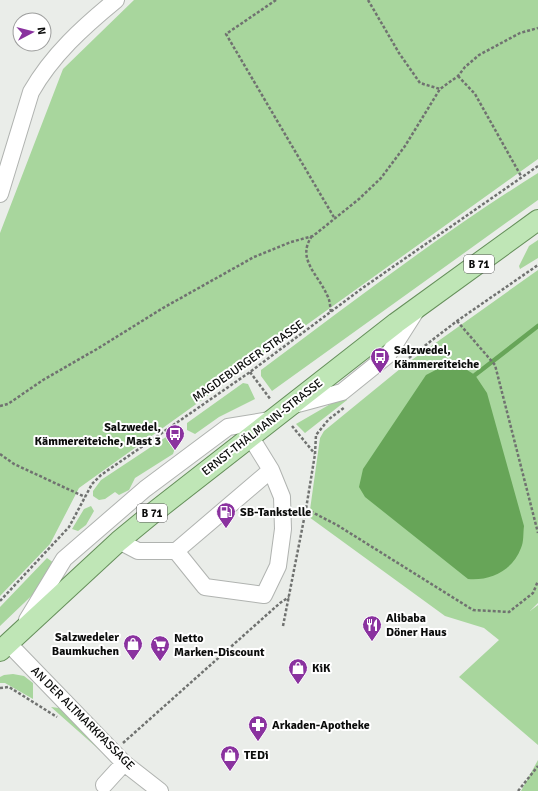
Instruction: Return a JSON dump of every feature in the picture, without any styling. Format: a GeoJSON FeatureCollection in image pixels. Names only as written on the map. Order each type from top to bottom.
{"type":"FeatureCollection","features":[{"type":"Feature","properties":{"kind":"main road","name":"ERNST-THÄLMANN-STRASSE"},"geometry":{"type":"LineString","coordinates":[[9,642],[119,541],[270,420],[420,306],[538,220]]}},
{"type":"Feature","properties":{"kind":"street"},"geometry":{"type":"LineString","coordinates":[[0,194],[31,92],[38,79],[77,34],[116,0]]}},
{"type":"Feature","properties":{"kind":"street"},"geometry":{"type":"LineString","coordinates":[[9,642],[64,560],[145,489],[228,427],[270,420]]}},
{"type":"Feature","properties":{"kind":"street"},"geometry":{"type":"LineString","coordinates":[[176,550],[205,587],[264,595],[278,566],[283,529],[282,497],[272,470],[250,436]]}},
{"type":"Feature","properties":{"kind":"street"},"geometry":{"type":"LineString","coordinates":[[119,541],[138,551],[176,550],[272,470]]}},
{"type":"Feature","properties":{"kind":"street","name":"AN DER ALTMARKPASSAGE"},"geometry":{"type":"LineString","coordinates":[[9,642],[118,757],[160,791]]}},
{"type":"Feature","properties":{"kind":"street"},"geometry":{"type":"LineString","coordinates":[[107,788],[118,757]]}},
{"type":"Feature","properties":{"kind":"path"},"geometry":{"type":"LineString","coordinates":[[276,0],[226,34],[335,220]]}},
{"type":"Feature","properties":{"kind":"path"},"geometry":{"type":"LineString","coordinates":[[368,0],[399,53],[420,83],[440,89]]}},
{"type":"Feature","properties":{"kind":"path"},"geometry":{"type":"LineString","coordinates":[[331,313],[327,294],[308,262],[305,252],[308,243],[313,236],[335,220],[381,178],[405,146],[440,89],[458,76],[465,67],[479,55],[520,33],[538,28]]}},
{"type":"Feature","properties":{"kind":"path"},"geometry":{"type":"LineString","coordinates":[[458,76],[475,94],[521,176]]}},
{"type":"Feature","properties":{"kind":"path","name":"MAGDEBURGER STRASSE"},"geometry":{"type":"LineString","coordinates":[[0,602],[69,527],[92,484],[101,475],[250,372],[364,287],[521,176],[538,166]]}},
{"type":"Feature","properties":{"kind":"path"},"geometry":{"type":"LineString","coordinates":[[0,406],[8,404],[43,380],[97,349],[163,308],[254,257],[291,242],[313,236]]}},
{"type":"Feature","properties":{"kind":"path"},"geometry":{"type":"LineString","coordinates":[[397,367],[457,321],[538,265]]}},
{"type":"Feature","properties":{"kind":"path"},"geometry":{"type":"LineString","coordinates":[[457,321],[495,365],[538,533]]}},
{"type":"Feature","properties":{"kind":"path"},"geometry":{"type":"LineString","coordinates":[[250,372],[270,398]]}},
{"type":"Feature","properties":{"kind":"path"},"geometry":{"type":"LineString","coordinates":[[284,626],[306,510],[315,454],[316,435],[329,419],[348,405]]}},
{"type":"Feature","properties":{"kind":"path"},"geometry":{"type":"LineString","coordinates":[[292,426],[315,454]]}},
{"type":"Feature","properties":{"kind":"path"},"geometry":{"type":"LineString","coordinates":[[0,454],[14,464],[85,497]]}},
{"type":"Feature","properties":{"kind":"path"},"geometry":{"type":"LineString","coordinates":[[306,510],[337,524],[472,610],[509,612],[533,593],[538,581]]}},
{"type":"Feature","properties":{"kind":"path"},"geometry":{"type":"LineString","coordinates":[[118,757],[275,608],[290,597]]}},
{"type":"Feature","properties":{"kind":"path"},"geometry":{"type":"LineString","coordinates":[[0,688],[9,687],[40,706]]}},
{"type":"Feature","properties":{"kind":"path"},"geometry":{"type":"LineString","coordinates":[[518,791],[538,766]]}},
{"type":"Feature","properties":{"kind":"shaded area"},"geometry":{"type":"Polygon","coordinates":[[[134,0],[538,0],[538,159],[79,488],[50,544],[0,596],[0,233],[63,69],[134,0]]]}},
{"type":"Feature","properties":{"kind":"shaded area"},"geometry":{"type":"Polygon","coordinates":[[[538,173],[538,200],[272,391],[261,376],[261,370],[432,244],[538,173]]]}},
{"type":"Feature","properties":{"kind":"shaded area"},"geometry":{"type":"Polygon","coordinates":[[[538,240],[538,258],[520,269],[519,266],[529,246],[538,240]]]}},
{"type":"Feature","properties":{"kind":"shaded area"},"geometry":{"type":"Polygon","coordinates":[[[538,270],[538,603],[530,611],[538,605],[538,745],[459,677],[499,640],[484,628],[445,616],[309,517],[320,438],[324,431],[406,364],[538,270]]]}},
{"type":"Feature","properties":{"kind":"shaded area"},"geometry":{"type":"Polygon","coordinates":[[[453,361],[475,375],[487,393],[524,526],[522,546],[513,562],[507,568],[493,576],[485,578],[468,579],[365,497],[359,487],[363,469],[426,375],[453,361]]]}},
{"type":"Feature","properties":{"kind":"shaded area"},"geometry":{"type":"Polygon","coordinates":[[[243,383],[248,384],[255,399],[219,417],[195,434],[187,430],[187,423],[243,383]]]}},
{"type":"Feature","properties":{"kind":"shaded area"},"geometry":{"type":"Polygon","coordinates":[[[346,395],[347,400],[305,433],[296,424],[346,395]]]}},
{"type":"Feature","properties":{"kind":"shaded area"},"geometry":{"type":"Polygon","coordinates":[[[179,433],[181,442],[175,448],[173,454],[135,478],[129,490],[119,495],[115,492],[105,499],[99,500],[93,496],[93,491],[101,480],[169,435],[179,433]]]}},
{"type":"Feature","properties":{"kind":"shaded area"},"geometry":{"type":"Polygon","coordinates":[[[91,506],[94,511],[86,525],[78,531],[72,529],[84,509],[91,506]]]}},
{"type":"Feature","properties":{"kind":"shaded area"},"geometry":{"type":"Polygon","coordinates":[[[47,558],[54,563],[48,580],[0,626],[0,607],[47,558]]]}},
{"type":"Feature","properties":{"kind":"shaded area"},"geometry":{"type":"Polygon","coordinates":[[[13,674],[24,676],[33,683],[33,699],[5,683],[0,683],[0,677],[13,674]]]}},
{"type":"Feature","properties":{"kind":"shaded area"},"geometry":{"type":"Polygon","coordinates":[[[51,707],[59,708],[105,753],[104,754],[51,707]]]}},
{"type":"Feature","properties":{"kind":"shaded area"},"geometry":{"type":"Polygon","coordinates":[[[538,760],[538,791],[521,791],[538,760]]]}},
{"type":"Feature","properties":{"kind":"waterway"},"geometry":{"type":"LineString","coordinates":[[475,375],[538,326]]}},
{"type":"Feature","properties":{"kind":"place","name":"Salzwedel, Kämmereiteiche"},"geometry":{"type":"Point","coordinates":[380,374]}},
{"type":"Feature","properties":{"kind":"place","name":"Salzwedel, Kämmereiteiche, Mast 3"},"geometry":{"type":"Point","coordinates":[175,451]}},
{"type":"Feature","properties":{"kind":"place","name":"SB-Tankstelle"},"geometry":{"type":"Point","coordinates":[226,529]}},
{"type":"Feature","properties":{"kind":"place","name":"Alibaba Döner Haus"},"geometry":{"type":"Point","coordinates":[372,642]}},
{"type":"Feature","properties":{"kind":"place","name":"Salzwedeler Baumkuchen"},"geometry":{"type":"Point","coordinates":[133,661]}},
{"type":"Feature","properties":{"kind":"place","name":"Netto Marken-Discount"},"geometry":{"type":"Point","coordinates":[160,662]}},
{"type":"Feature","properties":{"kind":"place","name":"KiK"},"geometry":{"type":"Point","coordinates":[298,685]}},
{"type":"Feature","properties":{"kind":"place","name":"Arkaden-Apotheke"},"geometry":{"type":"Point","coordinates":[258,742]}},
{"type":"Feature","properties":{"kind":"place","name":"TEDi"},"geometry":{"type":"Point","coordinates":[230,772]}}]}
